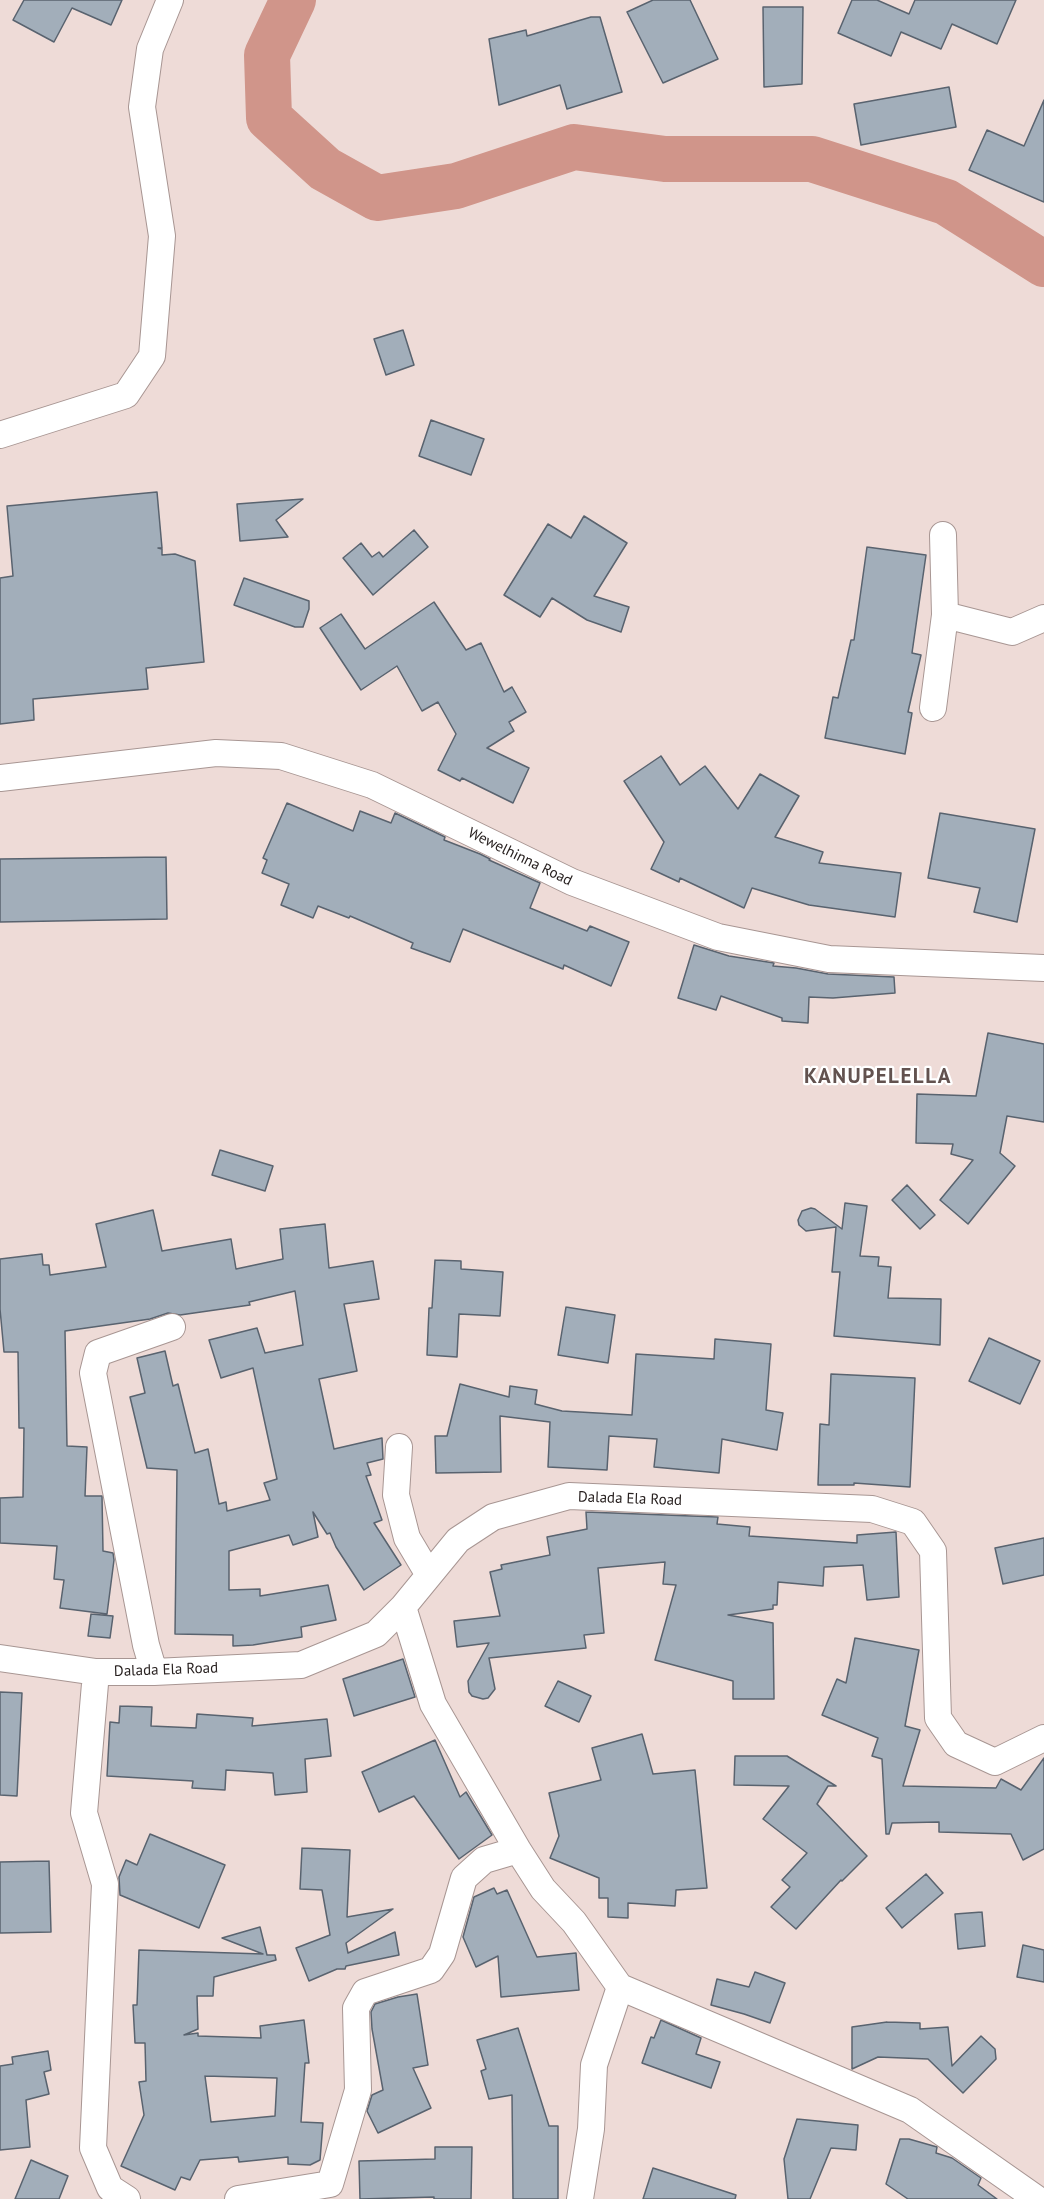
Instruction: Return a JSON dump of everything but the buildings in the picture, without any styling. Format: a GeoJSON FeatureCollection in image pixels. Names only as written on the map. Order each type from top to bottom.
{"type":"FeatureCollection","features":[{"type":"Feature","properties":{"kind":"street"},"geometry":{"type":"LineString","coordinates":[[0,435],[126,396],[152,356],[162,236],[142,107],[150,49],[170,0]]}},
{"type":"Feature","properties":{"kind":"street"},"geometry":{"type":"LineString","coordinates":[[933,708],[945,615],[943,536]]}},
{"type":"Feature","properties":{"kind":"street"},"geometry":{"type":"LineString","coordinates":[[945,615],[1012,632],[1044,618]]}},
{"type":"Feature","properties":{"kind":"street","name":"Wewelhinna Road"},"geometry":{"type":"LineString","coordinates":[[0,778],[216,753],[281,756],[372,785],[572,882],[718,937],[829,959],[1044,968]]}},
{"type":"Feature","properties":{"kind":"street"},"geometry":{"type":"LineString","coordinates":[[154,1672],[146,1645],[93,1374],[98,1353],[172,1328]]}},
{"type":"Feature","properties":{"kind":"street"},"geometry":{"type":"LineString","coordinates":[[399,1447],[396,1495],[407,1538],[429,1575]]}},
{"type":"Feature","properties":{"kind":"street","name":"Dalada Ela Road"},"geometry":{"type":"LineString","coordinates":[[0,1658],[96,1672],[154,1672],[301,1665],[376,1634],[403,1607],[458,1540],[493,1517],[569,1496],[872,1509],[913,1522],[933,1551],[938,1718],[956,1744],[995,1762],[1044,1738]]}},
{"type":"Feature","properties":{"kind":"street"},"geometry":{"type":"LineString","coordinates":[[403,1607],[433,1704],[543,1889],[574,1922],[620,1987],[910,2110],[1037,2199]]}},
{"type":"Feature","properties":{"kind":"street"},"geometry":{"type":"LineString","coordinates":[[96,1672],[84,1813],[105,1884],[93,2148],[110,2188],[128,2199]]}},
{"type":"Feature","properties":{"kind":"street"},"geometry":{"type":"LineString","coordinates":[[237,2199],[330,2184],[358,2090],[356,2008],[365,1992],[431,1970],[442,1954],[464,1878],[484,1860],[518,1850]]}},
{"type":"Feature","properties":{"kind":"street"},"geometry":{"type":"LineString","coordinates":[[580,2199],[591,2129],[594,2065],[620,1987]]}},
{"type":"Feature","properties":{"kind":"waterway"},"geometry":{"type":"LineString","coordinates":[[293,0],[267,55],[269,118],[325,169],[377,198],[456,186],[574,147],[665,159],[812,159],[946,202],[1044,264]]}},
{"type":"Feature","properties":{"kind":"district","name":"KANUPELELLA"},"geometry":{"type":"Point","coordinates":[878,1077]}}]}
